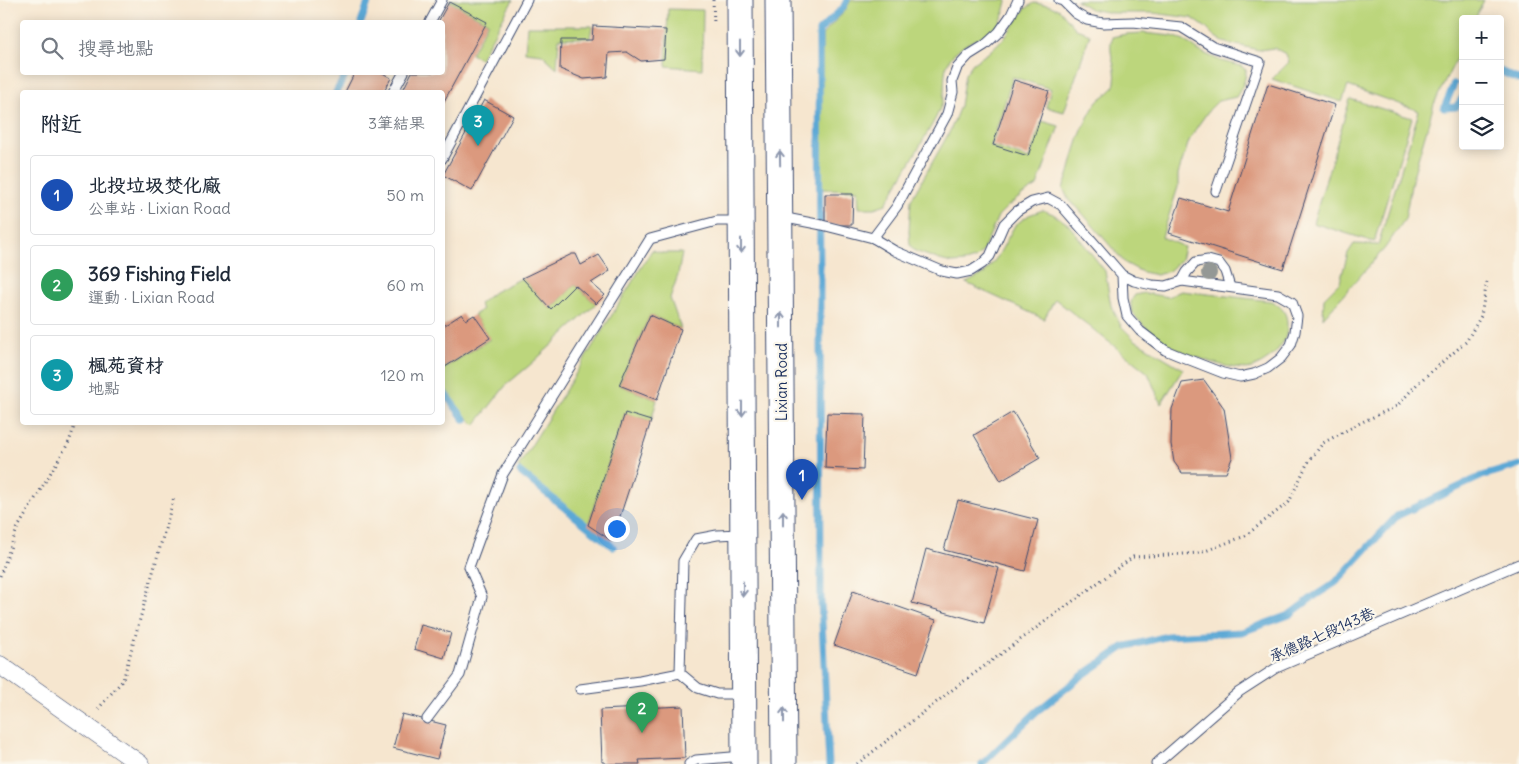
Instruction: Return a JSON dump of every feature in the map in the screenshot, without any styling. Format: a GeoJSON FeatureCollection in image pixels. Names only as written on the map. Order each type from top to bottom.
{"type":"FeatureCollection","features":[{"type":"Feature","properties":{"kind":"street"},"geometry":{"type":"LineString","coordinates":[[740,0],[743,760]]}},
{"type":"Feature","properties":{"kind":"street","name":"Lixian Road"},"geometry":{"type":"LineString","coordinates":[[778,0],[784,764]]}},
{"type":"Feature","properties":{"kind":"street"},"geometry":{"type":"LineString","coordinates":[[743,544],[783,554]]}},
{"type":"Feature","properties":{"kind":"street"},"geometry":{"type":"LineString","coordinates":[[0,665],[140,764]]}},
{"type":"Feature","properties":{"kind":"lane"},"geometry":{"type":"LineString","coordinates":[[431,20],[442,0]]}},
{"type":"Feature","properties":{"kind":"lane"},"geometry":{"type":"LineString","coordinates":[[445,153],[527,0]]}},
{"type":"Feature","properties":{"kind":"lane"},"geometry":{"type":"LineString","coordinates":[[873,238],[898,206],[947,114],[952,92],[952,80],[957,68],[969,55],[985,45],[999,32],[1012,16],[1018,0]]}},
{"type":"Feature","properties":{"kind":"lane"},"geometry":{"type":"LineString","coordinates":[[1059,0],[1086,20],[1103,23],[1133,22],[1181,27],[1212,47],[1260,62],[1216,191]]}},
{"type":"Feature","properties":{"kind":"lane"},"geometry":{"type":"LineString","coordinates":[[394,90],[402,75]]}},
{"type":"Feature","properties":{"kind":"lane"},"geometry":{"type":"LineString","coordinates":[[780,217],[873,238],[895,251],[942,271],[957,274],[972,271],[990,256],[1004,224],[1017,211],[1032,202],[1048,198],[1060,204],[1122,275],[1134,282],[1166,286],[1182,281],[1230,287],[1278,294],[1292,302],[1297,316],[1291,345],[1281,358],[1268,368],[1240,377],[1171,353],[1140,331],[1127,316],[1122,275]]}},
{"type":"Feature","properties":{"kind":"lane"},"geometry":{"type":"LineString","coordinates":[[427,719],[460,674],[482,597],[469,567],[503,474],[650,239],[717,222],[741,220]]}},
{"type":"Feature","properties":{"kind":"lane"},"geometry":{"type":"LineString","coordinates":[[1182,281],[1196,262],[1208,260],[1219,263],[1225,271],[1230,287]]}},
{"type":"Feature","properties":{"kind":"lane"},"geometry":{"type":"LineString","coordinates":[[680,673],[683,561],[696,540],[717,535],[743,544]]}},
{"type":"Feature","properties":{"kind":"lane","name":"承德路七段143巷"},"geometry":{"type":"LineString","coordinates":[[1156,764],[1239,692],[1276,668],[1519,564]]}},
{"type":"Feature","properties":{"kind":"lane"},"geometry":{"type":"LineString","coordinates":[[580,689],[640,681],[680,673]]}},
{"type":"Feature","properties":{"kind":"lane"},"geometry":{"type":"LineString","coordinates":[[680,673],[698,688],[717,694],[744,694]]}},
{"type":"Feature","properties":{"kind":"lane"},"geometry":{"type":"LineString","coordinates":[[689,764],[696,760],[743,760]]}},
{"type":"Feature","properties":{"kind":"path"},"geometry":{"type":"LineString","coordinates":[[858,764],[963,682],[1133,557],[1200,553],[1245,536],[1253,530],[1289,502],[1307,464],[1323,443],[1397,406],[1418,382],[1466,342],[1481,316],[1487,281]]}},
{"type":"Feature","properties":{"kind":"path"},"geometry":{"type":"LineString","coordinates":[[0,576],[16,529],[69,442],[75,425]]}},
{"type":"Feature","properties":{"kind":"path"},"geometry":{"type":"LineString","coordinates":[[85,725],[123,680],[174,497]]}},
{"type":"Feature","properties":{"kind":"green space"},"geometry":{"type":"Polygon","coordinates":[[[450,0],[513,0],[480,59],[471,54],[488,22],[450,0]]]}},
{"type":"Feature","properties":{"kind":"green space"},"geometry":{"type":"Polygon","coordinates":[[[851,0],[1007,1],[999,24],[954,53],[950,59],[946,69],[942,103],[935,119],[886,204],[874,208],[859,208],[858,190],[822,189],[822,35],[845,11],[851,0]]]}},
{"type":"Feature","properties":{"kind":"green space"},"geometry":{"type":"Polygon","coordinates":[[[1076,0],[1484,0],[1477,15],[1459,15],[1459,53],[1434,104],[1412,180],[1405,219],[1385,248],[1323,318],[1324,298],[1340,282],[1348,253],[1354,244],[1378,245],[1419,111],[1348,86],[1342,102],[1272,79],[1289,62],[1286,54],[1274,48],[1259,50],[1223,42],[1192,18],[1153,13],[1112,13],[1090,9],[1076,0]]]}},
{"type":"Feature","properties":{"kind":"green space"},"geometry":{"type":"Polygon","coordinates":[[[1034,3],[1048,5],[1060,10],[1076,29],[1090,34],[1064,112],[1046,107],[1051,89],[1013,77],[991,146],[1029,159],[1042,121],[1059,126],[1037,186],[1008,206],[998,216],[983,251],[975,259],[952,263],[915,251],[910,245],[911,200],[950,131],[960,106],[965,74],[973,63],[988,53],[1004,38],[1025,9],[1034,3]]]}},
{"type":"Feature","properties":{"kind":"green space"},"geometry":{"type":"Polygon","coordinates":[[[668,9],[703,10],[702,69],[666,66],[668,9]]]}},
{"type":"Feature","properties":{"kind":"green space"},"geometry":{"type":"Polygon","coordinates":[[[527,26],[592,26],[590,38],[559,38],[557,68],[542,54],[525,52],[527,26]]]}},
{"type":"Feature","properties":{"kind":"green space"},"geometry":{"type":"Polygon","coordinates":[[[1143,33],[1172,36],[1184,40],[1199,51],[1221,61],[1241,66],[1246,70],[1243,84],[1236,97],[1218,101],[1209,110],[1189,141],[1178,174],[1178,187],[1162,237],[1184,247],[1181,260],[1169,271],[1157,275],[1142,272],[1125,263],[1077,207],[1069,201],[1063,188],[1083,128],[1097,102],[1114,85],[1116,76],[1111,49],[1112,37],[1143,33]]]}},
{"type":"Feature","properties":{"kind":"green space"},"geometry":{"type":"Polygon","coordinates":[[[1350,99],[1412,118],[1374,242],[1313,223],[1350,99]]]}},
{"type":"Feature","properties":{"kind":"green space"},"geometry":{"type":"Polygon","coordinates":[[[1043,210],[1068,224],[1105,271],[1111,306],[1121,326],[1135,340],[1183,369],[1161,404],[1148,373],[1055,299],[1044,319],[966,283],[984,274],[998,256],[1015,225],[1029,215],[1043,210]]]}},
{"type":"Feature","properties":{"kind":"green space"},"geometry":{"type":"Polygon","coordinates":[[[652,250],[662,253],[682,253],[678,275],[670,298],[681,329],[650,315],[619,385],[657,400],[651,421],[625,413],[588,525],[518,467],[652,250]]]}},
{"type":"Feature","properties":{"kind":"green space"},"geometry":{"type":"Polygon","coordinates":[[[522,278],[551,309],[575,285],[596,304],[507,384],[475,425],[458,408],[445,388],[445,368],[490,339],[474,315],[482,309],[479,304],[494,292],[522,278]]]}},
{"type":"Feature","properties":{"kind":"green space"},"geometry":{"type":"Polygon","coordinates":[[[1181,291],[1271,301],[1282,308],[1286,315],[1287,332],[1285,338],[1276,352],[1268,359],[1254,367],[1243,369],[1221,365],[1174,348],[1158,338],[1142,323],[1134,314],[1131,304],[1135,295],[1144,293],[1168,297],[1181,291]]]}},
{"type":"Feature","properties":{"kind":"building"},"geometry":{"type":"Polygon","coordinates":[[[449,2],[487,22],[445,99],[445,90],[403,90],[410,75],[445,75],[445,20],[439,20],[449,2]]]}},
{"type":"Feature","properties":{"kind":"building"},"geometry":{"type":"Polygon","coordinates":[[[593,26],[666,30],[664,59],[641,61],[627,52],[609,53],[607,77],[584,79],[560,69],[561,40],[592,40],[593,26]]]}},
{"type":"Feature","properties":{"kind":"building"},"geometry":{"type":"Polygon","coordinates":[[[354,75],[386,75],[391,78],[385,90],[346,90],[354,75]]]}},
{"type":"Feature","properties":{"kind":"building"},"geometry":{"type":"Polygon","coordinates":[[[1014,80],[1049,91],[1028,156],[993,145],[1014,80]]]}},
{"type":"Feature","properties":{"kind":"building"},"geometry":{"type":"Polygon","coordinates":[[[1268,84],[1335,105],[1283,269],[1169,233],[1181,198],[1228,212],[1268,84]]]}},
{"type":"Feature","properties":{"kind":"building"},"geometry":{"type":"Polygon","coordinates":[[[484,100],[513,116],[472,191],[445,176],[445,171],[484,100]]]}},
{"type":"Feature","properties":{"kind":"building"},"geometry":{"type":"Polygon","coordinates":[[[825,194],[853,194],[852,225],[825,225],[825,194]]]}},
{"type":"Feature","properties":{"kind":"building"},"geometry":{"type":"Polygon","coordinates":[[[572,254],[576,254],[581,265],[599,255],[610,271],[591,283],[605,295],[596,304],[575,285],[551,309],[522,278],[572,254]]]}},
{"type":"Feature","properties":{"kind":"building"},"geometry":{"type":"Polygon","coordinates":[[[462,314],[466,320],[474,315],[490,338],[445,367],[445,325],[462,314]]]}},
{"type":"Feature","properties":{"kind":"building"},"geometry":{"type":"Polygon","coordinates":[[[650,315],[681,329],[657,400],[619,385],[650,315]]]}},
{"type":"Feature","properties":{"kind":"building"},"geometry":{"type":"Polygon","coordinates":[[[1204,380],[1224,408],[1232,458],[1226,473],[1182,473],[1174,462],[1171,444],[1172,409],[1182,383],[1204,380]]]}},
{"type":"Feature","properties":{"kind":"building"},"geometry":{"type":"Polygon","coordinates":[[[1013,412],[1040,458],[1001,481],[974,435],[1013,412]]]}},
{"type":"Feature","properties":{"kind":"building"},"geometry":{"type":"Polygon","coordinates":[[[625,413],[651,421],[612,541],[588,525],[625,413]]]}},
{"type":"Feature","properties":{"kind":"building"},"geometry":{"type":"Polygon","coordinates":[[[827,413],[865,414],[863,470],[825,468],[827,413]]]}},
{"type":"Feature","properties":{"kind":"building"},"geometry":{"type":"Polygon","coordinates":[[[958,500],[1038,520],[1025,571],[944,550],[958,500]]]}},
{"type":"Feature","properties":{"kind":"building"},"geometry":{"type":"Polygon","coordinates":[[[926,549],[999,568],[984,623],[912,603],[926,549]]]}},
{"type":"Feature","properties":{"kind":"building"},"geometry":{"type":"Polygon","coordinates":[[[853,591],[936,620],[918,673],[834,645],[853,591]]]}},
{"type":"Feature","properties":{"kind":"building"},"geometry":{"type":"Polygon","coordinates":[[[421,625],[451,633],[444,658],[414,649],[421,625]]]}},
{"type":"Feature","properties":{"kind":"building"},"geometry":{"type":"Polygon","coordinates":[[[683,706],[685,758],[639,760],[640,764],[605,764],[605,762],[602,762],[600,710],[683,706]]]}},
{"type":"Feature","properties":{"kind":"building"},"geometry":{"type":"Polygon","coordinates":[[[402,714],[446,725],[437,759],[393,748],[402,714]]]}},
{"type":"Feature","properties":{"kind":"waterway"},"geometry":{"type":"LineString","coordinates":[[362,20],[369,0]]}},
{"type":"Feature","properties":{"kind":"waterway"},"geometry":{"type":"LineString","coordinates":[[829,764],[821,601],[819,31],[843,8],[847,0]]}},
{"type":"Feature","properties":{"kind":"waterway"},"geometry":{"type":"LineString","coordinates":[[1504,73],[1519,80]]}},
{"type":"Feature","properties":{"kind":"waterway"},"geometry":{"type":"LineString","coordinates":[[337,90],[345,75]]}},
{"type":"Feature","properties":{"kind":"waterway"},"geometry":{"type":"LineString","coordinates":[[1454,84],[1444,108],[1456,107],[1459,103]]}},
{"type":"Feature","properties":{"kind":"waterway"},"geometry":{"type":"LineString","coordinates":[[445,394],[465,420]]}},
{"type":"Feature","properties":{"kind":"waterway"},"geometry":{"type":"LineString","coordinates":[[982,764],[1036,712],[1083,675],[1124,647],[1168,636],[1242,632],[1289,615],[1335,583],[1397,516],[1482,476],[1519,465]]}},
{"type":"Feature","properties":{"kind":"waterway"},"geometry":{"type":"LineString","coordinates":[[520,472],[613,547]]}},
{"type":"Feature","properties":{"kind":"place","name":"楓苑資材"},"geometry":{"type":"Point","coordinates":[478,146]}},
{"type":"Feature","properties":{"kind":"place","name":"北投垃圾焚化廠"},"geometry":{"type":"Point","coordinates":[802,500]}},
{"type":"Feature","properties":{"kind":"place","name":"369 Fishing Field"},"geometry":{"type":"Point","coordinates":[642,733]}}]}
